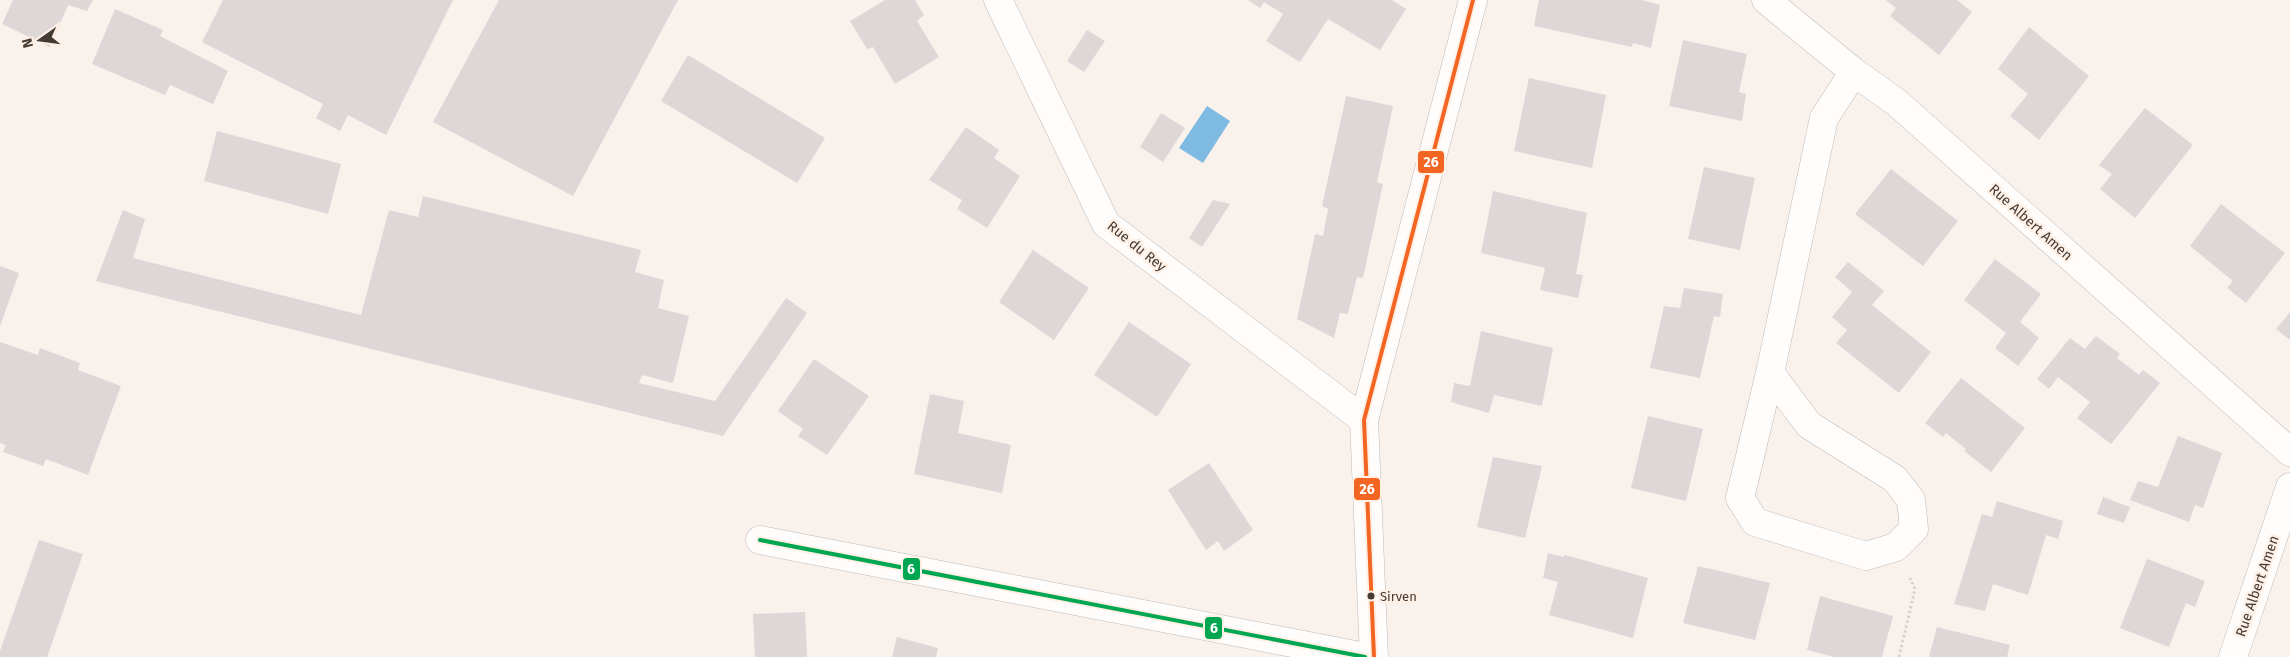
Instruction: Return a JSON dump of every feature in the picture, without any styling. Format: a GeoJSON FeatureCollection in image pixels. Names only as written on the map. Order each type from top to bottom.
{"type":"FeatureCollection","features":[{"type":"Feature","properties":{"kind":"street","name":"Rue du Rey"},"geometry":{"type":"LineString","coordinates":[[998,0],[1106,224],[1364,420]]}},
{"type":"Feature","properties":{"kind":"street"},"geometry":{"type":"LineString","coordinates":[[1374,657],[1364,420],[1473,0]]}},
{"type":"Feature","properties":{"kind":"street","name":"Rue Albert Amen"},"geometry":{"type":"LineString","coordinates":[[1766,0],[1854,72],[1896,102],[2290,452]]}},
{"type":"Feature","properties":{"kind":"street"},"geometry":{"type":"LineString","coordinates":[[1770,373],[1809,425],[1895,479],[1911,500],[1914,529],[1896,547],[1866,556],[1755,522],[1740,498],[1770,373],[1824,118],[1854,72]]}},
{"type":"Feature","properties":{"kind":"street","name":"Rue Albert Amen"},"geometry":{"type":"LineString","coordinates":[[2233,657],[2290,487]]}},
{"type":"Feature","properties":{"kind":"street"},"geometry":{"type":"LineString","coordinates":[[760,540],[1364,657]]}},
{"type":"Feature","properties":{"kind":"path"},"geometry":{"type":"LineString","coordinates":[[1896,547],[1915,589],[1899,657]]}},
{"type":"Feature","properties":{"kind":"water"},"geometry":{"type":"Polygon","coordinates":[[[1207,106],[1230,121],[1203,163],[1179,148],[1207,106]]]}},
{"type":"Feature","properties":{"kind":"building"},"geometry":{"type":"Polygon","coordinates":[[[13,0],[93,0],[87,11],[68,5],[50,47],[2,24],[13,0]]]}},
{"type":"Feature","properties":{"kind":"building"},"geometry":{"type":"Polygon","coordinates":[[[223,0],[453,0],[386,135],[348,115],[340,131],[316,118],[323,104],[202,42],[223,0]]]}},
{"type":"Feature","properties":{"kind":"building"},"geometry":{"type":"Polygon","coordinates":[[[499,0],[678,0],[573,196],[433,122],[499,0]]]}},
{"type":"Feature","properties":{"kind":"building"},"geometry":{"type":"Polygon","coordinates":[[[885,0],[915,0],[924,15],[917,21],[939,57],[895,84],[873,47],[867,49],[850,21],[885,0]]]}},
{"type":"Feature","properties":{"kind":"building"},"geometry":{"type":"Polygon","coordinates":[[[1248,0],[1392,0],[1406,9],[1380,50],[1328,19],[1300,62],[1266,41],[1283,14],[1264,2],[1260,8],[1248,0]]]}},
{"type":"Feature","properties":{"kind":"building"},"geometry":{"type":"Polygon","coordinates":[[[1539,0],[1642,0],[1660,5],[1651,48],[1633,43],[1632,47],[1534,26],[1539,0]]]}},
{"type":"Feature","properties":{"kind":"building"},"geometry":{"type":"Polygon","coordinates":[[[1886,0],[1957,0],[1972,12],[1939,55],[1890,16],[1896,8],[1886,0]]]}},
{"type":"Feature","properties":{"kind":"building"},"geometry":{"type":"Polygon","coordinates":[[[115,9],[163,30],[160,36],[228,71],[213,104],[170,85],[165,95],[92,64],[115,9]]]}},
{"type":"Feature","properties":{"kind":"building"},"geometry":{"type":"Polygon","coordinates":[[[2029,27],[2089,76],[2039,140],[2010,116],[2028,94],[1998,69],[2029,27]]]}},
{"type":"Feature","properties":{"kind":"building"},"geometry":{"type":"Polygon","coordinates":[[[1087,30],[1105,41],[1084,72],[1067,61],[1087,30]]]}},
{"type":"Feature","properties":{"kind":"building"},"geometry":{"type":"Polygon","coordinates":[[[1683,40],[1747,54],[1739,92],[1746,94],[1742,121],[1669,106],[1683,40]]]}},
{"type":"Feature","properties":{"kind":"building"},"geometry":{"type":"Polygon","coordinates":[[[688,55],[825,138],[797,183],[661,101],[688,55]]]}},
{"type":"Feature","properties":{"kind":"building"},"geometry":{"type":"Polygon","coordinates":[[[1529,78],[1606,95],[1592,168],[1514,151],[1529,78]]]}},
{"type":"Feature","properties":{"kind":"building"},"geometry":{"type":"Polygon","coordinates":[[[1346,96],[1393,106],[1377,182],[1383,184],[1363,278],[1357,277],[1348,314],[1340,313],[1334,338],[1297,319],[1315,234],[1323,236],[1328,209],[1322,206],[1346,96]]]}},
{"type":"Feature","properties":{"kind":"building"},"geometry":{"type":"Polygon","coordinates":[[[2145,108],[2193,145],[2135,218],[2100,189],[2112,174],[2099,165],[2145,108]]]}},
{"type":"Feature","properties":{"kind":"building"},"geometry":{"type":"Polygon","coordinates":[[[1161,113],[1185,128],[1163,162],[1140,147],[1161,113]]]}},
{"type":"Feature","properties":{"kind":"building"},"geometry":{"type":"Polygon","coordinates":[[[966,127],[999,150],[994,158],[1020,176],[987,228],[957,209],[962,200],[929,180],[966,127]]]}},
{"type":"Feature","properties":{"kind":"building"},"geometry":{"type":"Polygon","coordinates":[[[217,131],[341,164],[328,214],[204,181],[217,131]]]}},
{"type":"Feature","properties":{"kind":"building"},"geometry":{"type":"Polygon","coordinates":[[[1704,167],[1755,178],[1740,250],[1688,239],[1704,167]]]}},
{"type":"Feature","properties":{"kind":"building"},"geometry":{"type":"Polygon","coordinates":[[[1891,169],[1958,221],[1923,266],[1855,214],[1891,169]]]}},
{"type":"Feature","properties":{"kind":"building"},"geometry":{"type":"Polygon","coordinates":[[[1493,191],[1587,213],[1576,274],[1583,275],[1578,298],[1540,290],[1545,268],[1481,253],[1493,191]]]}},
{"type":"Feature","properties":{"kind":"building"},"geometry":{"type":"Polygon","coordinates":[[[423,196],[641,250],[635,272],[664,280],[658,308],[689,316],[673,383],[642,375],[639,383],[715,401],[786,298],[807,313],[723,436],[96,281],[123,210],[145,219],[133,258],[361,315],[389,210],[418,217],[423,196]]]}},
{"type":"Feature","properties":{"kind":"building"},"geometry":{"type":"Polygon","coordinates":[[[1213,200],[1230,204],[1202,247],[1189,238],[1213,200]]]}},
{"type":"Feature","properties":{"kind":"building"},"geometry":{"type":"Polygon","coordinates":[[[2221,204],[2285,253],[2246,303],[2227,288],[2233,281],[2190,246],[2221,204]]]}},
{"type":"Feature","properties":{"kind":"building"},"geometry":{"type":"Polygon","coordinates":[[[1033,250],[1089,288],[1054,340],[999,302],[1033,250]]]}},
{"type":"Feature","properties":{"kind":"building"},"geometry":{"type":"Polygon","coordinates":[[[1995,259],[2041,294],[2020,322],[2039,338],[2018,366],[1995,348],[2006,333],[1964,300],[1995,259]]]}},
{"type":"Feature","properties":{"kind":"building"},"geometry":{"type":"Polygon","coordinates":[[[1848,262],[1884,291],[1872,305],[1931,352],[1899,393],[1836,343],[1847,330],[1832,317],[1852,292],[1835,277],[1848,262]]]}},
{"type":"Feature","properties":{"kind":"building"},"geometry":{"type":"Polygon","coordinates":[[[0,266],[19,273],[0,326],[0,266]]]}},
{"type":"Feature","properties":{"kind":"building"},"geometry":{"type":"Polygon","coordinates":[[[1684,288],[1723,294],[1720,317],[1714,316],[1700,378],[1650,368],[1664,306],[1680,308],[1684,288]]]}},
{"type":"Feature","properties":{"kind":"building"},"geometry":{"type":"Polygon","coordinates":[[[2290,312],[2290,340],[2276,329],[2290,312]]]}},
{"type":"Feature","properties":{"kind":"building"},"geometry":{"type":"Polygon","coordinates":[[[1129,322],[1191,364],[1157,417],[1094,375],[1129,322]]]}},
{"type":"Feature","properties":{"kind":"building"},"geometry":{"type":"Polygon","coordinates":[[[1481,331],[1553,348],[1542,406],[1494,395],[1489,413],[1451,402],[1454,383],[1470,386],[1481,331]]]}},
{"type":"Feature","properties":{"kind":"building"},"geometry":{"type":"Polygon","coordinates":[[[2096,336],[2120,354],[2117,358],[2139,375],[2143,370],[2160,383],[2111,444],[2077,418],[2090,402],[2058,377],[2049,389],[2037,379],[2070,338],[2085,349],[2096,336]]]}},
{"type":"Feature","properties":{"kind":"building"},"geometry":{"type":"Polygon","coordinates":[[[0,342],[38,355],[40,348],[80,363],[78,370],[121,386],[88,475],[46,459],[43,466],[3,452],[6,445],[0,443],[0,342]]]}},
{"type":"Feature","properties":{"kind":"building"},"geometry":{"type":"Polygon","coordinates":[[[814,359],[869,396],[827,455],[798,436],[803,429],[778,411],[814,359]]]}},
{"type":"Feature","properties":{"kind":"building"},"geometry":{"type":"Polygon","coordinates":[[[1961,378],[2025,428],[1991,472],[1964,451],[1966,449],[1946,433],[1943,437],[1925,423],[1961,378]]]}},
{"type":"Feature","properties":{"kind":"building"},"geometry":{"type":"Polygon","coordinates":[[[930,394],[964,401],[958,433],[1011,445],[1002,493],[914,474],[930,394]]]}},
{"type":"Feature","properties":{"kind":"building"},"geometry":{"type":"Polygon","coordinates":[[[1648,416],[1703,429],[1686,501],[1631,488],[1648,416]]]}},
{"type":"Feature","properties":{"kind":"building"},"geometry":{"type":"Polygon","coordinates":[[[2178,436],[2222,453],[2203,508],[2195,505],[2189,522],[2130,500],[2138,481],[2158,487],[2178,436]]]}},
{"type":"Feature","properties":{"kind":"building"},"geometry":{"type":"Polygon","coordinates":[[[1493,457],[1542,466],[1525,538],[1477,527],[1493,457]]]}},
{"type":"Feature","properties":{"kind":"building"},"geometry":{"type":"Polygon","coordinates":[[[1209,463],[1253,530],[1224,551],[1218,541],[1206,550],[1168,490],[1209,463]]]}},
{"type":"Feature","properties":{"kind":"building"},"geometry":{"type":"Polygon","coordinates":[[[2103,497],[2130,507],[2124,523],[2097,514],[2103,497]]]}},
{"type":"Feature","properties":{"kind":"building"},"geometry":{"type":"Polygon","coordinates":[[[1997,501],[2063,521],[2058,539],[2046,535],[2028,595],[1993,584],[1985,611],[1954,604],[1982,514],[1992,517],[1997,501]]]}},
{"type":"Feature","properties":{"kind":"building"},"geometry":{"type":"Polygon","coordinates":[[[39,540],[83,554],[47,657],[0,657],[0,651],[39,540]]]}},
{"type":"Feature","properties":{"kind":"building"},"geometry":{"type":"Polygon","coordinates":[[[1548,553],[1564,557],[1565,555],[1648,578],[1633,638],[1549,615],[1558,582],[1543,578],[1548,553]]]}},
{"type":"Feature","properties":{"kind":"building"},"geometry":{"type":"Polygon","coordinates":[[[2147,559],[2205,581],[2195,607],[2186,603],[2169,647],[2120,628],[2147,559]]]}},
{"type":"Feature","properties":{"kind":"building"},"geometry":{"type":"Polygon","coordinates":[[[1698,566],[1770,583],[1755,640],[1683,623],[1698,566]]]}},
{"type":"Feature","properties":{"kind":"building"},"geometry":{"type":"Polygon","coordinates":[[[1820,596],[1893,616],[1882,657],[1834,657],[1807,650],[1820,596]]]}},
{"type":"Feature","properties":{"kind":"building"},"geometry":{"type":"Polygon","coordinates":[[[805,612],[807,657],[755,657],[753,614],[805,612]]]}},
{"type":"Feature","properties":{"kind":"building"},"geometry":{"type":"Polygon","coordinates":[[[1937,627],[2010,645],[2007,657],[1929,657],[1937,627]]]}},
{"type":"Feature","properties":{"kind":"building"},"geometry":{"type":"Polygon","coordinates":[[[897,637],[938,648],[936,657],[892,657],[897,637]]]}},
{"type":"Feature","properties":{"kind":"transit line","name":"26"},"geometry":{"type":"LineString","coordinates":[[1374,657],[1364,420],[1473,0]]}},
{"type":"Feature","properties":{"kind":"transit line","name":"6"},"geometry":{"type":"LineString","coordinates":[[760,540],[1365,657]]}},
{"type":"Feature","properties":{"kind":"place","name":"Sirven"},"geometry":{"type":"Point","coordinates":[1371,596]}}]}
